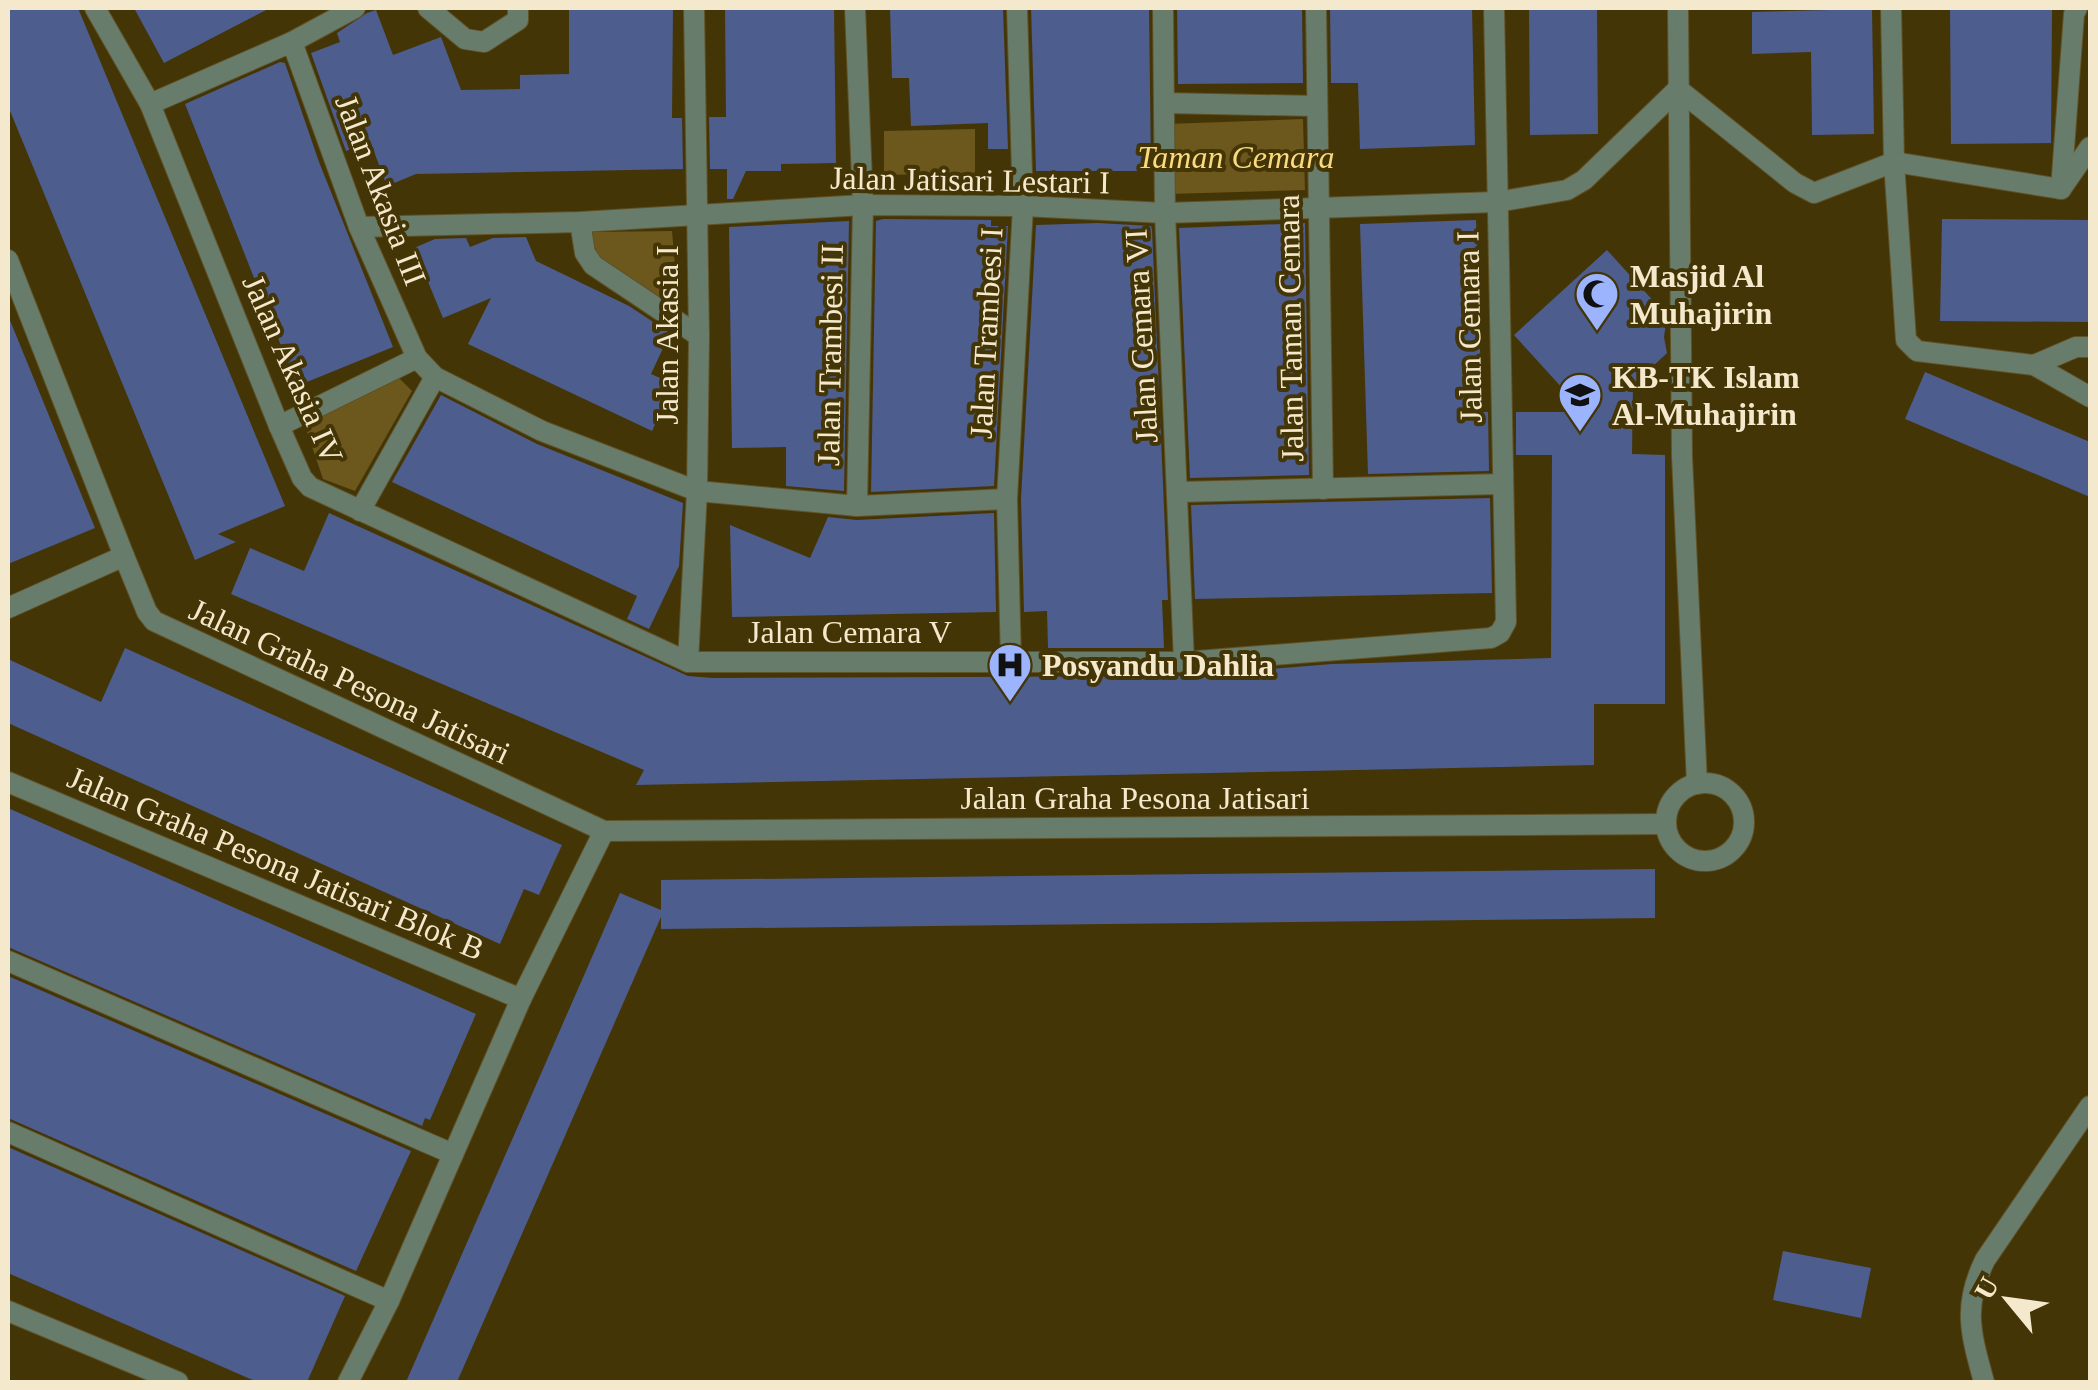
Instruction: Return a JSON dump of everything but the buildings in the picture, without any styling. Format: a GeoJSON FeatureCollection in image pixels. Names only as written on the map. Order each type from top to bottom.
{"type":"FeatureCollection","features":[{"type":"Feature","properties":{"kind":"street","name":"Jalan Akasia IV"},"geometry":{"type":"LineString","coordinates":[[96,8],[150,104],[279,426],[302,478],[310,487],[688,662]]}},
{"type":"Feature","properties":{"kind":"street"},"geometry":{"type":"LineString","coordinates":[[150,104],[292,42],[355,8]]}},
{"type":"Feature","properties":{"kind":"street"},"geometry":{"type":"LineString","coordinates":[[428,8],[465,39],[484,42],[518,20],[518,8]]}},
{"type":"Feature","properties":{"kind":"street","name":"Jalan Akasia I"},"geometry":{"type":"LineString","coordinates":[[688,662],[700,336],[694,8]]}},
{"type":"Feature","properties":{"kind":"street","name":"Jalan Trambesi II"},"geometry":{"type":"LineString","coordinates":[[855,8],[862,205],[857,506]]}},
{"type":"Feature","properties":{"kind":"street","name":"Jalan Trambesi I"},"geometry":{"type":"LineString","coordinates":[[1012,662],[1007,499],[1022,206],[1017,8]]}},
{"type":"Feature","properties":{"kind":"street","name":"Jalan Cemara VI"},"geometry":{"type":"LineString","coordinates":[[1163,8],[1165,213],[1184,662]]}},
{"type":"Feature","properties":{"kind":"street","name":"Jalan Taman Cemara"},"geometry":{"type":"LineString","coordinates":[[1316,8],[1323,489]]}},
{"type":"Feature","properties":{"kind":"street","name":"Jalan Cemara I"},"geometry":{"type":"LineString","coordinates":[[1490,638],[1500,633],[1506,622],[1494,8]]}},
{"type":"Feature","properties":{"kind":"street"},"geometry":{"type":"LineString","coordinates":[[1678,8],[1682,456],[1697,784]]}},
{"type":"Feature","properties":{"kind":"street"},"geometry":{"type":"LineString","coordinates":[[1891,8],[1894,162],[1906,340],[1917,350],[2034,365],[2090,397]]}},
{"type":"Feature","properties":{"kind":"street"},"geometry":{"type":"LineString","coordinates":[[2061,189],[2077,8]]}},
{"type":"Feature","properties":{"kind":"street","name":"Jalan Akasia III"},"geometry":{"type":"LineString","coordinates":[[292,42],[359,227],[417,358],[435,377],[542,432],[697,491],[857,506],[1007,499]]}},
{"type":"Feature","properties":{"kind":"street"},"geometry":{"type":"LineString","coordinates":[[1678,90],[1795,183],[1814,193],[1894,162],[2061,189]]}},
{"type":"Feature","properties":{"kind":"street","name":"Jalan Jatisari Lestari I"},"geometry":{"type":"LineString","coordinates":[[359,227],[580,222],[862,205],[1022,206],[1165,213],[1497,202],[1567,190],[1584,180],[1678,90]]}},
{"type":"Feature","properties":{"kind":"street"},"geometry":{"type":"LineString","coordinates":[[1164,103],[1316,106]]}},
{"type":"Feature","properties":{"kind":"street"},"geometry":{"type":"LineString","coordinates":[[2061,189],[2090,147]]}},
{"type":"Feature","properties":{"kind":"street"},"geometry":{"type":"LineString","coordinates":[[580,222],[585,253],[593,265],[700,336]]}},
{"type":"Feature","properties":{"kind":"street","name":"Jalan Graha Pesona Jatisari"},"geometry":{"type":"LineString","coordinates":[[8,260],[147,612],[161,627],[604,831],[1666,824]]}},
{"type":"Feature","properties":{"kind":"street"},"geometry":{"type":"LineString","coordinates":[[2034,365],[2076,347],[2090,347]]}},
{"type":"Feature","properties":{"kind":"street"},"geometry":{"type":"LineString","coordinates":[[279,426],[417,358]]}},
{"type":"Feature","properties":{"kind":"street"},"geometry":{"type":"LineString","coordinates":[[360,511],[435,377]]}},
{"type":"Feature","properties":{"kind":"street"},"geometry":{"type":"LineString","coordinates":[[1178,492],[1502,484]]}},
{"type":"Feature","properties":{"kind":"street"},"geometry":{"type":"LineString","coordinates":[[8,608],[124,556]]}},
{"type":"Feature","properties":{"kind":"street","name":"Jalan Cemara V"},"geometry":{"type":"LineString","coordinates":[[688,662],[1184,662],[1490,638]]}},
{"type":"Feature","properties":{"kind":"street","name":"Jalan Graha Pesona Jatisari Blok B"},"geometry":{"type":"LineString","coordinates":[[8,782],[521,999]]}},
{"type":"Feature","properties":{"kind":"street"},"geometry":{"type":"LineString","coordinates":[[1697,784],[1723,787],[1734,795],[1745,820],[1736,846],[1713,861],[1687,858],[1676,849],[1666,824],[1674,798],[1697,784]]}},
{"type":"Feature","properties":{"kind":"street"},"geometry":{"type":"LineString","coordinates":[[348,1382],[389,1301],[521,999],[604,831]]}},
{"type":"Feature","properties":{"kind":"street"},"geometry":{"type":"LineString","coordinates":[[8,960],[453,1154]]}},
{"type":"Feature","properties":{"kind":"street"},"geometry":{"type":"LineString","coordinates":[[1984,1382],[1970,1330],[1974,1282],[1984,1260],[2090,1106]]}},
{"type":"Feature","properties":{"kind":"street"},"geometry":{"type":"LineString","coordinates":[[8,1132],[389,1301]]}},
{"type":"Feature","properties":{"kind":"street"},"geometry":{"type":"LineString","coordinates":[[8,1310],[178,1382]]}},
{"type":"Feature","properties":{"kind":"green space","name":"Taman Cemara"},"geometry":{"type":"Polygon","coordinates":[[[1303,119],[1305,190],[1169,194],[1166,124],[1303,119]]]}},
{"type":"Feature","properties":{"kind":"green space"},"geometry":{"type":"Polygon","coordinates":[[[975,129],[975,173],[884,175],[884,131],[975,129]]]}},
{"type":"Feature","properties":{"kind":"green space"},"geometry":{"type":"Polygon","coordinates":[[[672,231],[679,309],[599,263],[591,232],[672,231]]]}},
{"type":"Feature","properties":{"kind":"green space"},"geometry":{"type":"Polygon","coordinates":[[[394,373],[412,391],[355,491],[323,479],[302,417],[394,373]]]}},
{"type":"Feature","properties":{"kind":"place","name":"Masjid Al Muhajirin"},"geometry":{"type":"Point","coordinates":[1597,332]}},
{"type":"Feature","properties":{"kind":"place","name":"KB-TK Islam Al-Muhajirin"},"geometry":{"type":"Point","coordinates":[1580,433]}},
{"type":"Feature","properties":{"kind":"place","name":"Posyandu Dahlia"},"geometry":{"type":"Point","coordinates":[1010,703]}}]}
